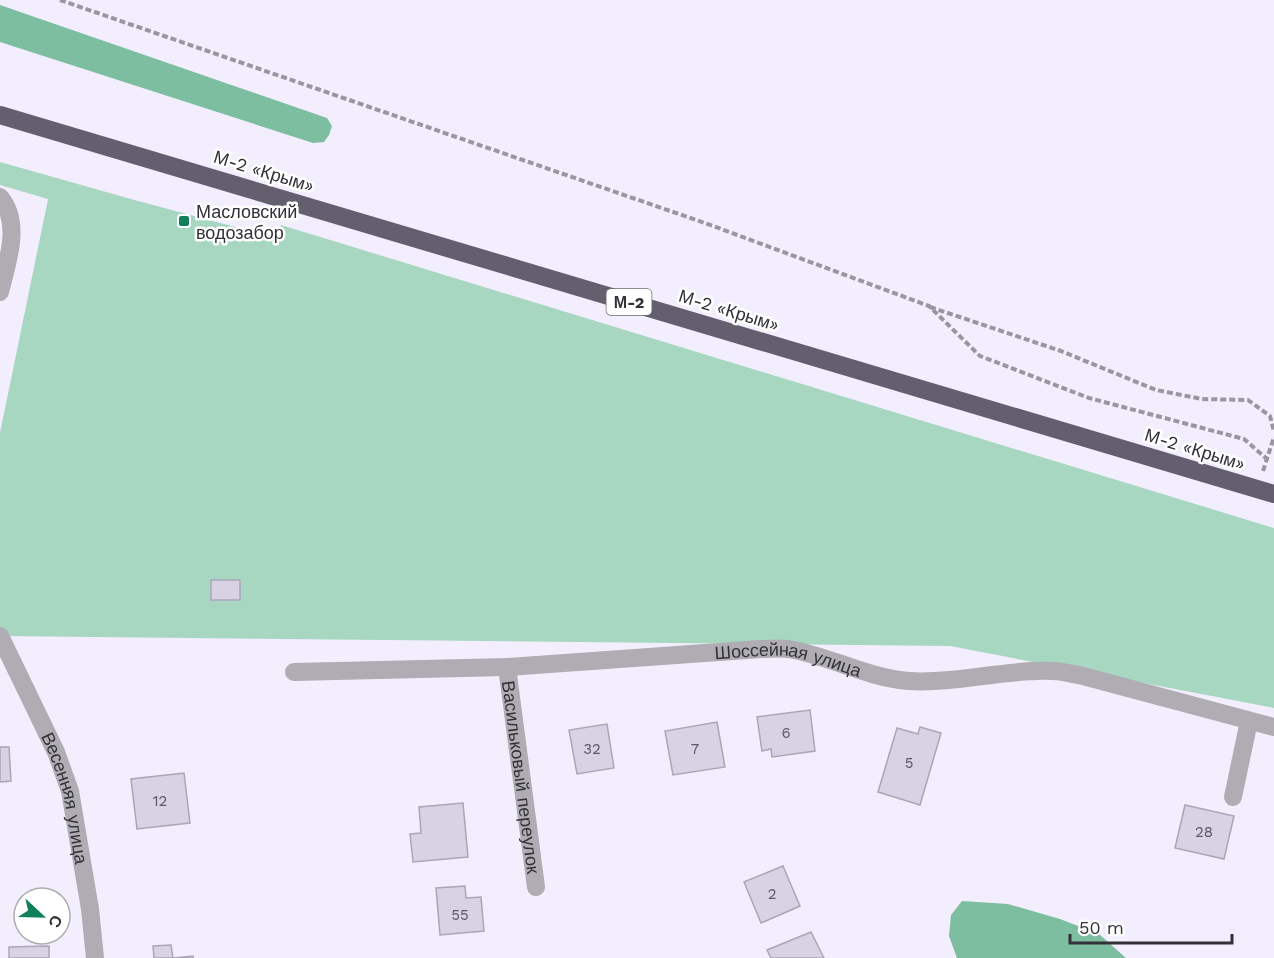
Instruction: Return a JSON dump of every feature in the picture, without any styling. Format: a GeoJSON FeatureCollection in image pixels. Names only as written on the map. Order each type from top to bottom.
{"type":"FeatureCollection","features":[{"type":"Feature","properties":{"kind":"highway","name":"М-2 «Крым»"},"geometry":{"type":"LineString","coordinates":[[0,116],[1274,494]]}},
{"type":"Feature","properties":{"kind":"street"},"geometry":{"type":"LineString","coordinates":[[0,197],[8,211],[11,238],[10,253],[0,292]]}},
{"type":"Feature","properties":{"kind":"street","name":"Весенняя улица"},"geometry":{"type":"LineString","coordinates":[[2,641],[56,752],[70,791],[90,909],[95,958]]}},
{"type":"Feature","properties":{"kind":"street","name":"Шоссейная улица"},"geometry":{"type":"LineString","coordinates":[[294,672],[507,667],[787,649],[880,677],[906,681],[932,682],[1029,671],[1055,671],[1083,676],[1274,727]]}},
{"type":"Feature","properties":{"kind":"street","name":"Васильковый переулок"},"geometry":{"type":"LineString","coordinates":[[507,667],[537,887]]}},
{"type":"Feature","properties":{"kind":"street"},"geometry":{"type":"LineString","coordinates":[[1233,796],[1249,721]]}},
{"type":"Feature","properties":{"kind":"path"},"geometry":{"type":"LineString","coordinates":[[60,0],[705,223],[929,306],[1061,351],[1156,390],[1202,399],[1248,400],[1270,416],[1274,432]]}},
{"type":"Feature","properties":{"kind":"path"},"geometry":{"type":"LineString","coordinates":[[929,306],[980,356],[1089,398],[1244,439],[1268,459],[1274,437]]}},
{"type":"Feature","properties":{"kind":"green space"},"geometry":{"type":"Polygon","coordinates":[[[0,5],[327,118],[332,126],[329,135],[324,142],[313,143],[0,42],[0,5]]]}},
{"type":"Feature","properties":{"kind":"green space"},"geometry":{"type":"Polygon","coordinates":[[[0,162],[277,238],[281,225],[1274,528],[1274,708],[950,646],[0,636],[0,433],[48,199],[0,185],[0,162]]]}},
{"type":"Feature","properties":{"kind":"green space"},"geometry":{"type":"Polygon","coordinates":[[[962,901],[1008,904],[1060,919],[1099,934],[1126,958],[957,958],[949,936],[951,915],[962,901]]]}},
{"type":"Feature","properties":{"kind":"building"},"geometry":{"type":"Polygon","coordinates":[[[211,580],[240,580],[240,600],[211,600],[211,580]]]}},
{"type":"Feature","properties":{"kind":"building"},"geometry":{"type":"Polygon","coordinates":[[[810,710],[815,751],[772,757],[771,749],[762,751],[757,717],[810,710]]]}},
{"type":"Feature","properties":{"kind":"building"},"geometry":{"type":"Polygon","coordinates":[[[717,722],[725,767],[673,775],[665,731],[717,722]]]}},
{"type":"Feature","properties":{"kind":"building"},"geometry":{"type":"Polygon","coordinates":[[[607,724],[614,768],[577,774],[569,730],[607,724]]]}},
{"type":"Feature","properties":{"kind":"building"},"geometry":{"type":"Polygon","coordinates":[[[920,727],[941,733],[920,805],[878,792],[897,728],[918,734],[920,727]]]}},
{"type":"Feature","properties":{"kind":"building"},"geometry":{"type":"Polygon","coordinates":[[[0,747],[9,747],[11,781],[0,782],[0,747]]]}},
{"type":"Feature","properties":{"kind":"building"},"geometry":{"type":"Polygon","coordinates":[[[184,773],[190,823],[137,829],[131,779],[184,773]]]}},
{"type":"Feature","properties":{"kind":"building"},"geometry":{"type":"Polygon","coordinates":[[[463,803],[468,857],[413,862],[410,834],[421,833],[419,807],[463,803]]]}},
{"type":"Feature","properties":{"kind":"building"},"geometry":{"type":"Polygon","coordinates":[[[1185,805],[1234,816],[1224,859],[1175,848],[1185,805]]]}},
{"type":"Feature","properties":{"kind":"building"},"geometry":{"type":"Polygon","coordinates":[[[783,866],[800,906],[761,923],[744,882],[783,866]]]}},
{"type":"Feature","properties":{"kind":"building"},"geometry":{"type":"Polygon","coordinates":[[[465,886],[466,898],[481,897],[484,931],[440,935],[436,888],[465,886]]]}},
{"type":"Feature","properties":{"kind":"building"},"geometry":{"type":"Polygon","coordinates":[[[811,932],[824,958],[771,958],[767,950],[811,932]]]}},
{"type":"Feature","properties":{"kind":"building"},"geometry":{"type":"Polygon","coordinates":[[[171,945],[173,958],[154,958],[153,946],[171,945]]]}},
{"type":"Feature","properties":{"kind":"building"},"geometry":{"type":"Polygon","coordinates":[[[49,946],[49,958],[9,958],[9,947],[49,946]]]}},
{"type":"Feature","properties":{"kind":"place","name":"Масловский водозабор"},"geometry":{"type":"Point","coordinates":[184,221]}}]}
